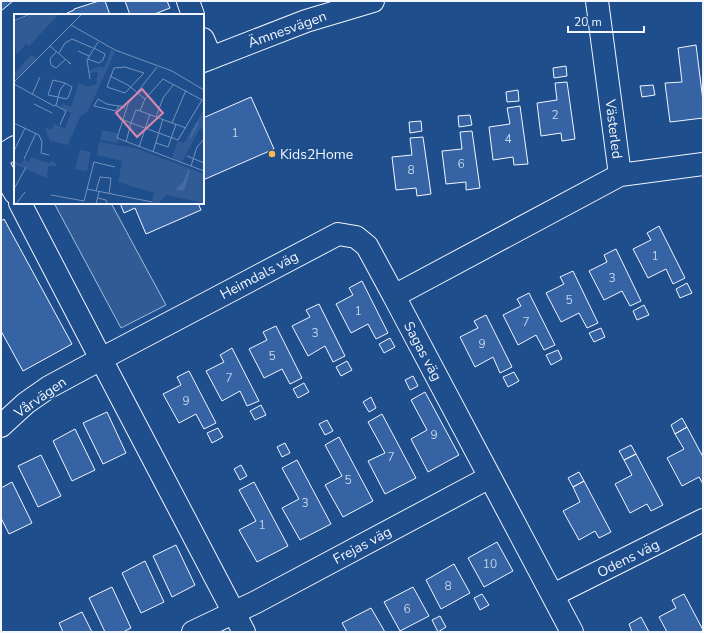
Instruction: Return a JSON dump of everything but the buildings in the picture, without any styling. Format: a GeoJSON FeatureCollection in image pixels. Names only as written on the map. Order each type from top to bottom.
{"type":"FeatureCollection","features":[{"type":"Feature","properties":{"kind":"street"},"geometry":{"type":"LineString","coordinates":[[188,1],[193,14]]}},
{"type":"Feature","properties":{"kind":"street","name":"Ämnesvägen"},"geometry":{"type":"LineString","coordinates":[[206,53],[373,1]]}},
{"type":"Feature","properties":{"kind":"street","name":"Västerled"},"geometry":{"type":"LineString","coordinates":[[598,1],[620,175],[703,164]]}},
{"type":"Feature","properties":{"kind":"street"},"geometry":{"type":"LineString","coordinates":[[1,156],[14,148]]}},
{"type":"Feature","properties":{"kind":"street"},"geometry":{"type":"LineString","coordinates":[[1,170],[14,191]]}},
{"type":"Feature","properties":{"kind":"street"},"geometry":{"type":"LineString","coordinates":[[394,296],[620,175]]}},
{"type":"Feature","properties":{"kind":"street"},"geometry":{"type":"LineString","coordinates":[[21,204],[244,632]]}},
{"type":"Feature","properties":{"kind":"street","name":"Heimdals väg"},"geometry":{"type":"LineString","coordinates":[[101,359],[338,234],[356,237],[367,246],[394,296]]}},
{"type":"Feature","properties":{"kind":"street","name":"Sagas väg"},"geometry":{"type":"LineString","coordinates":[[394,296],[572,632]]}},
{"type":"Feature","properties":{"kind":"street","name":"Vårvägen"},"geometry":{"type":"LineString","coordinates":[[1,426],[26,403],[49,387],[101,359]]}},
{"type":"Feature","properties":{"kind":"street","name":"Frejas väg"},"geometry":{"type":"LineString","coordinates":[[193,632],[234,613],[490,477]]}},
{"type":"Feature","properties":{"kind":"street","name":"Odens väg"},"geometry":{"type":"LineString","coordinates":[[553,595],[703,520]]}},
{"type":"Feature","properties":{"kind":"shaded area"},"geometry":{"type":"Polygon","coordinates":[[[55,204],[112,204],[166,305],[121,328],[55,204]]]}},
{"type":"Feature","properties":{"kind":"place","name":"Kids2Home"},"geometry":{"type":"Point","coordinates":[272,154]}}]}
